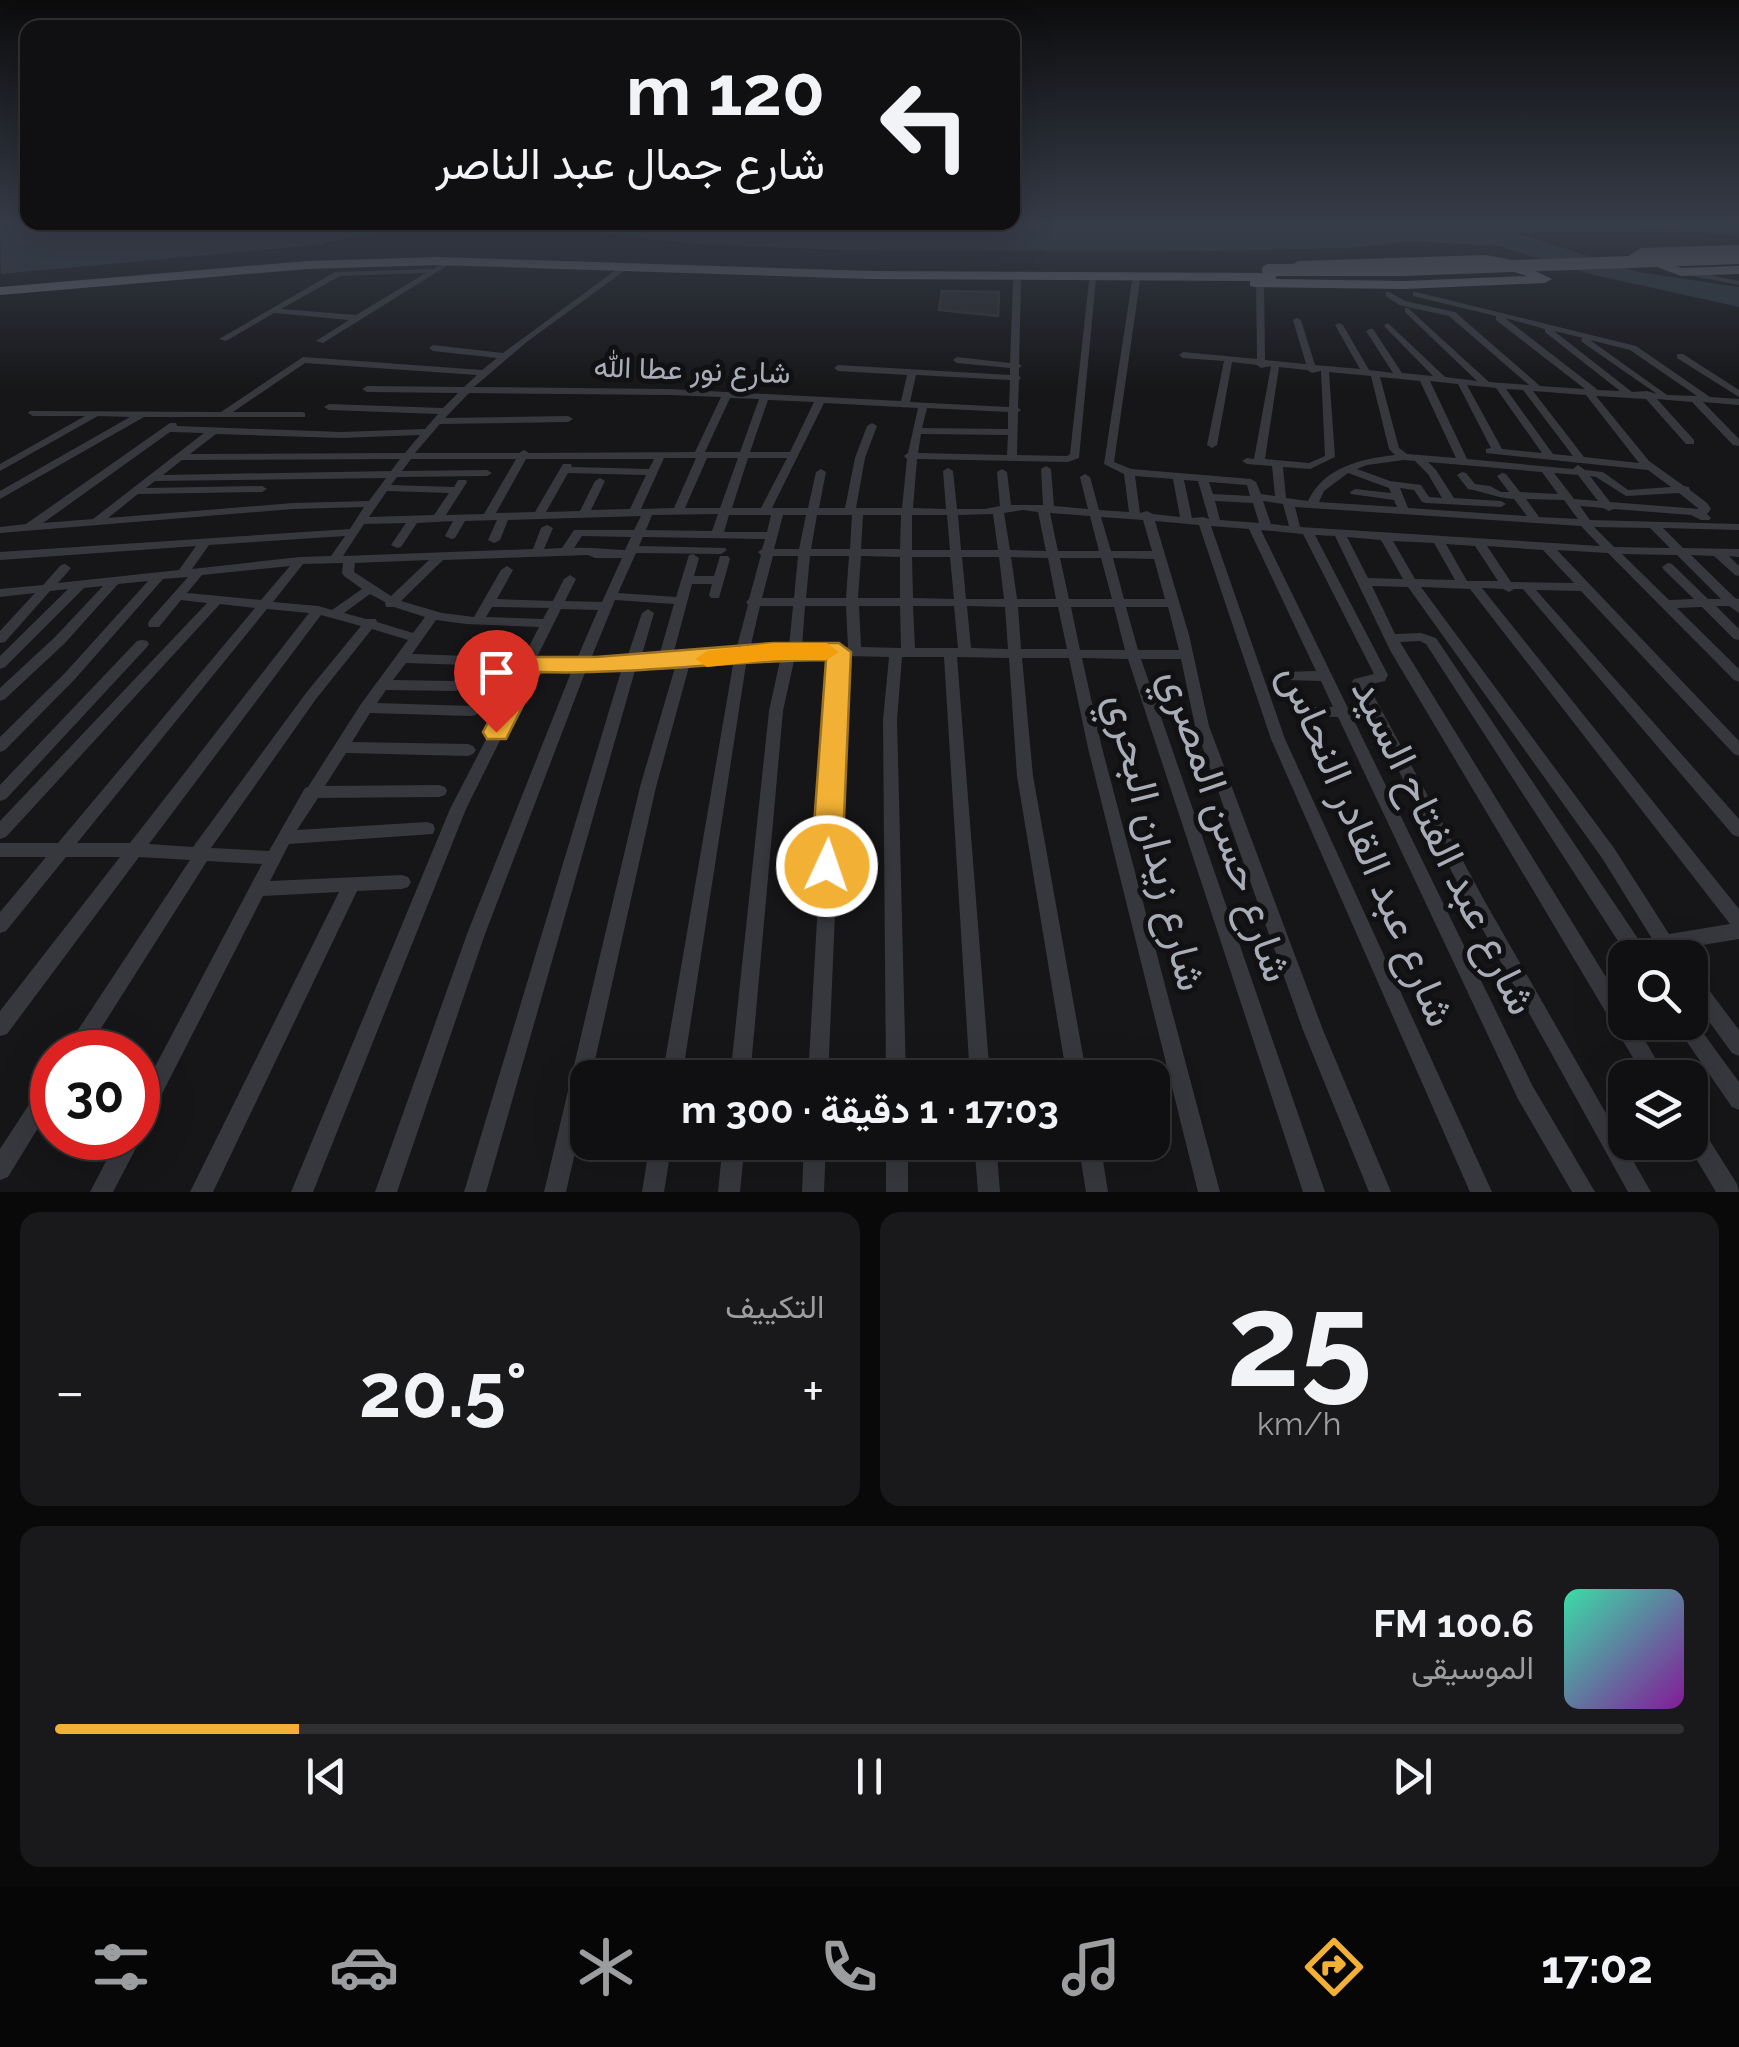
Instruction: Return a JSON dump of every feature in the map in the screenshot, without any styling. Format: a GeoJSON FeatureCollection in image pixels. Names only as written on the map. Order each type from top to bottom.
{"type":"FeatureCollection","features":[{"type":"Feature","properties":{"kind":"highway"},"geometry":{"type":"LineString","coordinates":[[0,289],[102,280]]}},
{"type":"Feature","properties":{"kind":"highway"},"geometry":{"type":"LineString","coordinates":[[0,289],[118,280]]}},
{"type":"Feature","properties":{"kind":"highway"},"geometry":{"type":"LineString","coordinates":[[905,280],[1120,280]]}},
{"type":"Feature","properties":{"kind":"highway"},"geometry":{"type":"LineString","coordinates":[[1311,280],[1404,285],[1530,280]]}},
{"type":"Feature","properties":{"kind":"street"},"geometry":{"type":"LineString","coordinates":[[223,339],[330,280]]}},
{"type":"Feature","properties":{"kind":"street"},"geometry":{"type":"LineString","coordinates":[[320,341],[421,280]]}},
{"type":"Feature","properties":{"kind":"street"},"geometry":{"type":"LineString","coordinates":[[548,623],[434,616],[390,604],[348,573],[342,559],[372,504],[466,390],[612,280]]}},
{"type":"Feature","properties":{"kind":"street"},"geometry":{"type":"LineString","coordinates":[[1132,280],[1109,460],[1114,468],[1130,472],[1251,482],[1258,498]]}},
{"type":"Feature","properties":{"kind":"street"},"geometry":{"type":"LineString","coordinates":[[1262,365],[1266,280]]}},
{"type":"Feature","properties":{"kind":"street"},"geometry":{"type":"LineString","coordinates":[[1012,456],[1018,366],[1017,281]]}},
{"type":"Feature","properties":{"kind":"street"},"geometry":{"type":"LineString","coordinates":[[909,456],[1075,456],[1092,281]]}},
{"type":"Feature","properties":{"kind":"street"},"geometry":{"type":"LineString","coordinates":[[1389,294],[1399,302],[1452,314],[1532,389],[1577,463],[1624,526]]}},
{"type":"Feature","properties":{"kind":"street"},"geometry":{"type":"LineString","coordinates":[[1416,294],[1638,350],[1709,400]]}},
{"type":"Feature","properties":{"kind":"street"},"geometry":{"type":"LineString","coordinates":[[1408,310],[1493,385],[1585,523],[1739,676]]}},
{"type":"Feature","properties":{"kind":"street"},"geometry":{"type":"LineString","coordinates":[[273,311],[358,318]]}},
{"type":"Feature","properties":{"kind":"street"},"geometry":{"type":"LineString","coordinates":[[1493,313],[1592,393],[1651,467],[1705,507],[1701,514]]}},
{"type":"Feature","properties":{"kind":"street"},"geometry":{"type":"LineString","coordinates":[[1297,320],[1312,370]]}},
{"type":"Feature","properties":{"kind":"street"},"geometry":{"type":"LineString","coordinates":[[1339,324],[1370,374],[1394,449],[1415,462],[1450,501]]}},
{"type":"Feature","properties":{"kind":"street"},"geometry":{"type":"LineString","coordinates":[[1388,325],[1443,381]]}},
{"type":"Feature","properties":{"kind":"street"},"geometry":{"type":"LineString","coordinates":[[1542,325],[1629,394]]}},
{"type":"Feature","properties":{"kind":"street"},"geometry":{"type":"LineString","coordinates":[[1370,331],[1400,377]]}},
{"type":"Feature","properties":{"kind":"street"},"geometry":{"type":"LineString","coordinates":[[1576,334],[1665,396]]}},
{"type":"Feature","properties":{"kind":"street"},"geometry":{"type":"LineString","coordinates":[[433,348],[507,356]]}},
{"type":"Feature","properties":{"kind":"street"},"geometry":{"type":"LineString","coordinates":[[1183,355],[1532,389],[1739,402]]}},
{"type":"Feature","properties":{"kind":"street"},"geometry":{"type":"LineString","coordinates":[[1680,356],[1739,394]]}},
{"type":"Feature","properties":{"kind":"street"},"geometry":{"type":"LineString","coordinates":[[222,414],[304,360],[484,374]]}},
{"type":"Feature","properties":{"kind":"street"},"geometry":{"type":"LineString","coordinates":[[957,360],[1018,366]]}},
{"type":"Feature","properties":{"kind":"street"},"geometry":{"type":"LineString","coordinates":[[1212,446],[1228,361]]}},
{"type":"Feature","properties":{"kind":"street"},"geometry":{"type":"LineString","coordinates":[[1275,366],[1253,461],[1310,466],[1326,461],[1391,484],[1417,487],[1426,500],[1517,496],[1568,500],[1701,514],[1713,527]]}},
{"type":"Feature","properties":{"kind":"street"},"geometry":{"type":"LineString","coordinates":[[838,368],[1017,378]]}},
{"type":"Feature","properties":{"kind":"street"},"geometry":{"type":"LineString","coordinates":[[1325,371],[1331,452],[1326,461]]}},
{"type":"Feature","properties":{"kind":"street"},"geometry":{"type":"LineString","coordinates":[[906,404],[912,372]]}},
{"type":"Feature","properties":{"kind":"street"},"geometry":{"type":"LineString","coordinates":[[1424,379],[1472,488],[1490,489],[1524,544]]}},
{"type":"Feature","properties":{"kind":"street"},"geometry":{"type":"LineString","coordinates":[[1461,382],[1494,451],[1547,463]]}},
{"type":"Feature","properties":{"kind":"street","name":"شارع نور عطا الله"},"geometry":{"type":"LineString","coordinates":[[367,388],[726,395],[1016,410]]}},
{"type":"Feature","properties":{"kind":"street"},"geometry":{"type":"LineString","coordinates":[[1647,394],[1690,442]]}},
{"type":"Feature","properties":{"kind":"street"},"geometry":{"type":"LineString","coordinates":[[678,510],[726,395]]}},
{"type":"Feature","properties":{"kind":"street"},"geometry":{"type":"LineString","coordinates":[[717,534],[764,397]]}},
{"type":"Feature","properties":{"kind":"street"},"geometry":{"type":"LineString","coordinates":[[1694,398],[1737,443]]}},
{"type":"Feature","properties":{"kind":"street"},"geometry":{"type":"LineString","coordinates":[[675,1060],[741,656],[772,510],[820,400]]}},
{"type":"Feature","properties":{"kind":"street"},"geometry":{"type":"LineString","coordinates":[[896,1060],[890,720],[907,601],[904,511],[909,456],[923,405]]}},
{"type":"Feature","properties":{"kind":"street"},"geometry":{"type":"LineString","coordinates":[[329,407],[446,411]]}},
{"type":"Feature","properties":{"kind":"street"},"geometry":{"type":"LineString","coordinates":[[33,413],[302,415]]}},
{"type":"Feature","properties":{"kind":"street"},"geometry":{"type":"LineString","coordinates":[[2,466],[96,414]]}},
{"type":"Feature","properties":{"kind":"street"},"geometry":{"type":"LineString","coordinates":[[0,496],[142,414]]}},
{"type":"Feature","properties":{"kind":"street"},"geometry":{"type":"LineString","coordinates":[[28,528],[188,414]]}},
{"type":"Feature","properties":{"kind":"street"},"geometry":{"type":"LineString","coordinates":[[438,421],[568,419]]}},
{"type":"Feature","properties":{"kind":"street"},"geometry":{"type":"LineString","coordinates":[[819,1060],[852,602],[854,511],[860,458],[872,426]]}},
{"type":"Feature","properties":{"kind":"street"},"geometry":{"type":"LineString","coordinates":[[168,428],[316,434],[429,432]]}},
{"type":"Feature","properties":{"kind":"street"},"geometry":{"type":"LineString","coordinates":[[95,522],[214,430]]}},
{"type":"Feature","properties":{"kind":"street"},"geometry":{"type":"LineString","coordinates":[[916,431],[1013,432]]}},
{"type":"Feature","properties":{"kind":"street"},"geometry":{"type":"LineString","coordinates":[[488,517],[524,453]]}},
{"type":"Feature","properties":{"kind":"street"},"geometry":{"type":"LineString","coordinates":[[538,516],[574,454]]}},
{"type":"Feature","properties":{"kind":"street"},"geometry":{"type":"LineString","coordinates":[[386,1192],[460,971],[578,665],[639,532],[641,512],[661,454]]}},
{"type":"Feature","properties":{"kind":"street"},"geometry":{"type":"LineString","coordinates":[[180,457],[794,454]]}},
{"type":"Feature","properties":{"kind":"street"},"geometry":{"type":"LineString","coordinates":[[1312,504],[1320,489],[1349,468],[1415,462],[1463,469],[1547,463],[1651,467]]}},
{"type":"Feature","properties":{"kind":"street"},"geometry":{"type":"LineString","coordinates":[[1577,463],[1606,476],[1626,492],[1685,489]]}},
{"type":"Feature","properties":{"kind":"street"},"geometry":{"type":"LineString","coordinates":[[1277,464],[1285,500],[1381,675],[1359,682],[1478,905],[1640,1192]]}},
{"type":"Feature","properties":{"kind":"street"},"geometry":{"type":"LineString","coordinates":[[564,470],[653,472]]}},
{"type":"Feature","properties":{"kind":"street","name":"شارع زيدان البحري"},"geometry":{"type":"LineString","coordinates":[[1046,470],[1046,508],[1054,554],[1095,748],[1209,1192]]}},
{"type":"Feature","properties":{"kind":"street"},"geometry":{"type":"LineString","coordinates":[[948,471],[960,601],[957,652],[979,1060]]}},
{"type":"Feature","properties":{"kind":"street"},"geometry":{"type":"LineString","coordinates":[[152,478],[487,472]]}},
{"type":"Feature","properties":{"kind":"street"},"geometry":{"type":"LineString","coordinates":[[742,1060],[776,711],[792,652],[804,552],[822,472]]}},
{"type":"Feature","properties":{"kind":"street"},"geometry":{"type":"LineString","coordinates":[[1002,472],[1004,554],[1025,776],[1074,1060]]}},
{"type":"Feature","properties":{"kind":"street"},"geometry":{"type":"LineString","coordinates":[[1130,472],[1173,603],[1202,726],[1313,1030],[1380,1192]]}},
{"type":"Feature","properties":{"kind":"street","name":"شارع عبد القادر النحاس"},"geometry":{"type":"LineString","coordinates":[[1178,476],[1201,520],[1278,739],[1480,1192]]}},
{"type":"Feature","properties":{"kind":"street"},"geometry":{"type":"LineString","coordinates":[[1502,476],[1537,521]]}},
{"type":"Feature","properties":{"kind":"street","name":"شارع حسن المصري"},"geometry":{"type":"LineString","coordinates":[[1086,477],[1133,656],[1314,1192]]}},
{"type":"Feature","properties":{"kind":"street"},"geometry":{"type":"LineString","coordinates":[[1201,520],[1208,497],[1203,478]]}},
{"type":"Feature","properties":{"kind":"street"},"geometry":{"type":"LineString","coordinates":[[584,514],[600,481]]}},
{"type":"Feature","properties":{"kind":"street"},"geometry":{"type":"LineString","coordinates":[[1391,484],[1404,512]]}},
{"type":"Feature","properties":{"kind":"street"},"geometry":{"type":"LineString","coordinates":[[384,488],[459,486],[438,518]]}},
{"type":"Feature","properties":{"kind":"street"},"geometry":{"type":"LineString","coordinates":[[135,492],[262,489]]}},
{"type":"Feature","properties":{"kind":"street"},"geometry":{"type":"LineString","coordinates":[[1355,492],[1399,497]]}},
{"type":"Feature","properties":{"kind":"street"},"geometry":{"type":"LineString","coordinates":[[1208,497],[1537,521],[1738,529]]}},
{"type":"Feature","properties":{"kind":"street","name":"شارع عبد الفتاح السيد"},"geometry":{"type":"LineString","coordinates":[[1258,498],[1259,525],[1324,676],[1525,1092],[1584,1192]]}},
{"type":"Feature","properties":{"kind":"street"},"geometry":{"type":"LineString","coordinates":[[0,530],[294,506],[372,504]]}},
{"type":"Feature","properties":{"kind":"street"},"geometry":{"type":"LineString","coordinates":[[0,556],[206,541],[414,519],[678,510],[1002,508],[1141,514],[1438,540],[1739,553]]}},
{"type":"Feature","properties":{"kind":"street"},"geometry":{"type":"LineString","coordinates":[[494,540],[504,517]]}},
{"type":"Feature","properties":{"kind":"street"},"geometry":{"type":"LineString","coordinates":[[451,536],[461,518]]}},
{"type":"Feature","properties":{"kind":"street"},"geometry":{"type":"LineString","coordinates":[[397,544],[414,519]]}},
{"type":"Feature","properties":{"kind":"street"},"geometry":{"type":"LineString","coordinates":[[1654,526],[1737,604]]}},
{"type":"Feature","properties":{"kind":"street"},"geometry":{"type":"LineString","coordinates":[[537,552],[547,528]]}},
{"type":"Feature","properties":{"kind":"street"},"geometry":{"type":"LineString","coordinates":[[566,552],[575,532],[639,532],[717,534],[804,552],[1159,555]]}},
{"type":"Feature","properties":{"kind":"street"},"geometry":{"type":"LineString","coordinates":[[1338,532],[1391,638],[1646,1060]]}},
{"type":"Feature","properties":{"kind":"street"},"geometry":{"type":"LineString","coordinates":[[1385,536],[1412,583],[1608,853],[1664,940]]}},
{"type":"Feature","properties":{"kind":"street"},"geometry":{"type":"LineString","coordinates":[[1438,540],[1470,587],[1739,922]]}},
{"type":"Feature","properties":{"kind":"street"},"geometry":{"type":"LineString","coordinates":[[154,624],[177,596],[206,541]]}},
{"type":"Feature","properties":{"kind":"street"},"geometry":{"type":"LineString","coordinates":[[1478,542],[1509,588]]}},
{"type":"Feature","properties":{"kind":"street"},"geometry":{"type":"LineString","coordinates":[[1546,546],[1739,750]]}},
{"type":"Feature","properties":{"kind":"street"},"geometry":{"type":"LineString","coordinates":[[0,593],[300,561],[630,552],[722,554],[716,595]]}},
{"type":"Feature","properties":{"kind":"street"},"geometry":{"type":"LineString","coordinates":[[1717,552],[1739,572]]}},
{"type":"Feature","properties":{"kind":"street"},"geometry":{"type":"LineString","coordinates":[[0,571],[16,555]]}},
{"type":"Feature","properties":{"kind":"street"},"geometry":{"type":"LineString","coordinates":[[390,604],[438,558]]}},
{"type":"Feature","properties":{"kind":"street"},"geometry":{"type":"LineString","coordinates":[[555,1192],[648,788],[675,659],[682,601],[694,558]]}},
{"type":"Feature","properties":{"kind":"street"},"geometry":{"type":"LineString","coordinates":[[0,925],[300,561]]}},
{"type":"Feature","properties":{"kind":"street"},"geometry":{"type":"LineString","coordinates":[[1668,567],[1739,636]]}},
{"type":"Feature","properties":{"kind":"street"},"geometry":{"type":"LineString","coordinates":[[0,639],[65,568]]}},
{"type":"Feature","properties":{"kind":"street"},"geometry":{"type":"LineString","coordinates":[[478,621],[507,570]]}},
{"type":"Feature","properties":{"kind":"street"},"geometry":{"type":"LineString","coordinates":[[0,746],[70,676],[159,576]]}},
{"type":"Feature","properties":{"kind":"street"},"geometry":{"type":"LineString","coordinates":[[302,1192],[458,808],[570,579]]}},
{"type":"Feature","properties":{"kind":"street"},"geometry":{"type":"LineString","coordinates":[[688,580],[719,580]]}},
{"type":"Feature","properties":{"kind":"street"},"geometry":{"type":"LineString","coordinates":[[0,696],[60,640],[113,582]]}},
{"type":"Feature","properties":{"kind":"street"},"geometry":{"type":"LineString","coordinates":[[1363,582],[1585,587]]}},
{"type":"Feature","properties":{"kind":"street"},"geometry":{"type":"LineString","coordinates":[[0,664],[79,586]]}},
{"type":"Feature","properties":{"kind":"street"},"geometry":{"type":"LineString","coordinates":[[1528,588],[1739,830]]}},
{"type":"Feature","properties":{"kind":"street"},"geometry":{"type":"LineString","coordinates":[[0,1027],[132,850],[327,612],[368,590]]}},
{"type":"Feature","properties":{"kind":"street"},"geometry":{"type":"LineString","coordinates":[[177,596],[327,612],[416,638]]}},
{"type":"Feature","properties":{"kind":"street"},"geometry":{"type":"LineString","coordinates":[[0,832],[218,599]]}},
{"type":"Feature","properties":{"kind":"street"},"geometry":{"type":"LineString","coordinates":[[488,603],[682,601]]}},
{"type":"Feature","properties":{"kind":"street"},"geometry":{"type":"LineString","coordinates":[[752,602],[1173,603]]}},
{"type":"Feature","properties":{"kind":"street"},"geometry":{"type":"LineString","coordinates":[[1664,604],[1737,604]]}},
{"type":"Feature","properties":{"kind":"street"},"geometry":{"type":"LineString","coordinates":[[475,1192],[648,613]]}},
{"type":"Feature","properties":{"kind":"street"},"geometry":{"type":"LineString","coordinates":[[160,1077],[256,888],[311,792],[382,685],[434,616]]}},
{"type":"Feature","properties":{"kind":"street"},"geometry":{"type":"LineString","coordinates":[[89,1030],[201,853],[311,696],[371,622]]}},
{"type":"Feature","properties":{"kind":"street"},"geometry":{"type":"LineString","coordinates":[[1391,638],[1422,637],[1431,641],[1628,940]]}},
{"type":"Feature","properties":{"kind":"street"},"geometry":{"type":"LineString","coordinates":[[0,795],[142,644]]}},
{"type":"Feature","properties":{"kind":"street"},"geometry":{"type":"LineString","coordinates":[[402,658],[578,665],[792,652],[1186,655]]}},
{"type":"Feature","properties":{"kind":"street"},"geometry":{"type":"LineString","coordinates":[[382,685],[456,686],[466,680],[478,661]]}},
{"type":"Feature","properties":{"kind":"street"},"geometry":{"type":"LineString","coordinates":[[1287,676],[1324,676]]}},
{"type":"Feature","properties":{"kind":"street"},"geometry":{"type":"LineString","coordinates":[[366,708],[472,711]]}},
{"type":"Feature","properties":{"kind":"street"},"geometry":{"type":"LineString","coordinates":[[1302,711],[1341,712]]}},
{"type":"Feature","properties":{"kind":"street"},"geometry":{"type":"LineString","coordinates":[[340,747],[468,750]]}},
{"type":"Feature","properties":{"kind":"street"},"geometry":{"type":"LineString","coordinates":[[311,792],[439,791]]}},
{"type":"Feature","properties":{"kind":"street"},"geometry":{"type":"LineString","coordinates":[[284,838],[427,829]]}},
{"type":"Feature","properties":{"kind":"street"},"geometry":{"type":"LineString","coordinates":[[0,850],[132,850],[272,858]]}},
{"type":"Feature","properties":{"kind":"street"},"geometry":{"type":"LineString","coordinates":[[256,888],[402,882]]}},
{"type":"Feature","properties":{"kind":"street"},"geometry":{"type":"LineString","coordinates":[[201,1192],[352,884]]}},
{"type":"Feature","properties":{"kind":"street"},"geometry":{"type":"LineString","coordinates":[[1704,940],[1739,930]]}},
{"type":"Feature","properties":{"kind":"street"},"geometry":{"type":"LineString","coordinates":[[1708,1004],[1739,1046]]}},
{"type":"Feature","properties":{"kind":"street"},"geometry":{"type":"LineString","coordinates":[[1697,1040],[1739,1100]]}},
{"type":"Feature","properties":{"kind":"street"},"geometry":{"type":"LineString","coordinates":[[0,1169],[30,1122]]}},
{"type":"Feature","properties":{"kind":"street"},"geometry":{"type":"LineString","coordinates":[[1708,1159],[1729,1192]]}},
{"type":"Feature","properties":{"kind":"street"},"geometry":{"type":"LineString","coordinates":[[101,1192],[117,1160]]}},
{"type":"Feature","properties":{"kind":"street"},"geometry":{"type":"LineString","coordinates":[[653,1192],[658,1160]]}},
{"type":"Feature","properties":{"kind":"street"},"geometry":{"type":"LineString","coordinates":[[729,1192],[732,1160]]}},
{"type":"Feature","properties":{"kind":"street"},"geometry":{"type":"LineString","coordinates":[[813,1192],[814,1160]]}},
{"type":"Feature","properties":{"kind":"street"},"geometry":{"type":"LineString","coordinates":[[897,1160],[898,1192]]}},
{"type":"Feature","properties":{"kind":"street"},"geometry":{"type":"LineString","coordinates":[[986,1160],[989,1192]]}},
{"type":"Feature","properties":{"kind":"street"},"geometry":{"type":"LineString","coordinates":[[1091,1160],[1097,1192]]}},
{"type":"Feature","properties":{"kind":"shaded area"},"geometry":{"type":"Polygon","coordinates":[[[1615,280],[1689,280],[1739,287],[1739,307],[1615,280]]]}},
{"type":"Feature","properties":{"kind":"building"},"geometry":{"type":"Polygon","coordinates":[[[942,291],[999,292],[998,316],[939,310],[942,291]]]}},
{"type":"Feature","properties":{"kind":"slow traffic"},"geometry":{"type":"LineString","coordinates":[[707,659],[773,652],[827,652]]}},
{"type":"Feature","properties":{"kind":"route"},"geometry":{"type":"LineString","coordinates":[[496,732],[532,663],[596,666],[646,659],[839,652],[827,866]]}}]}
